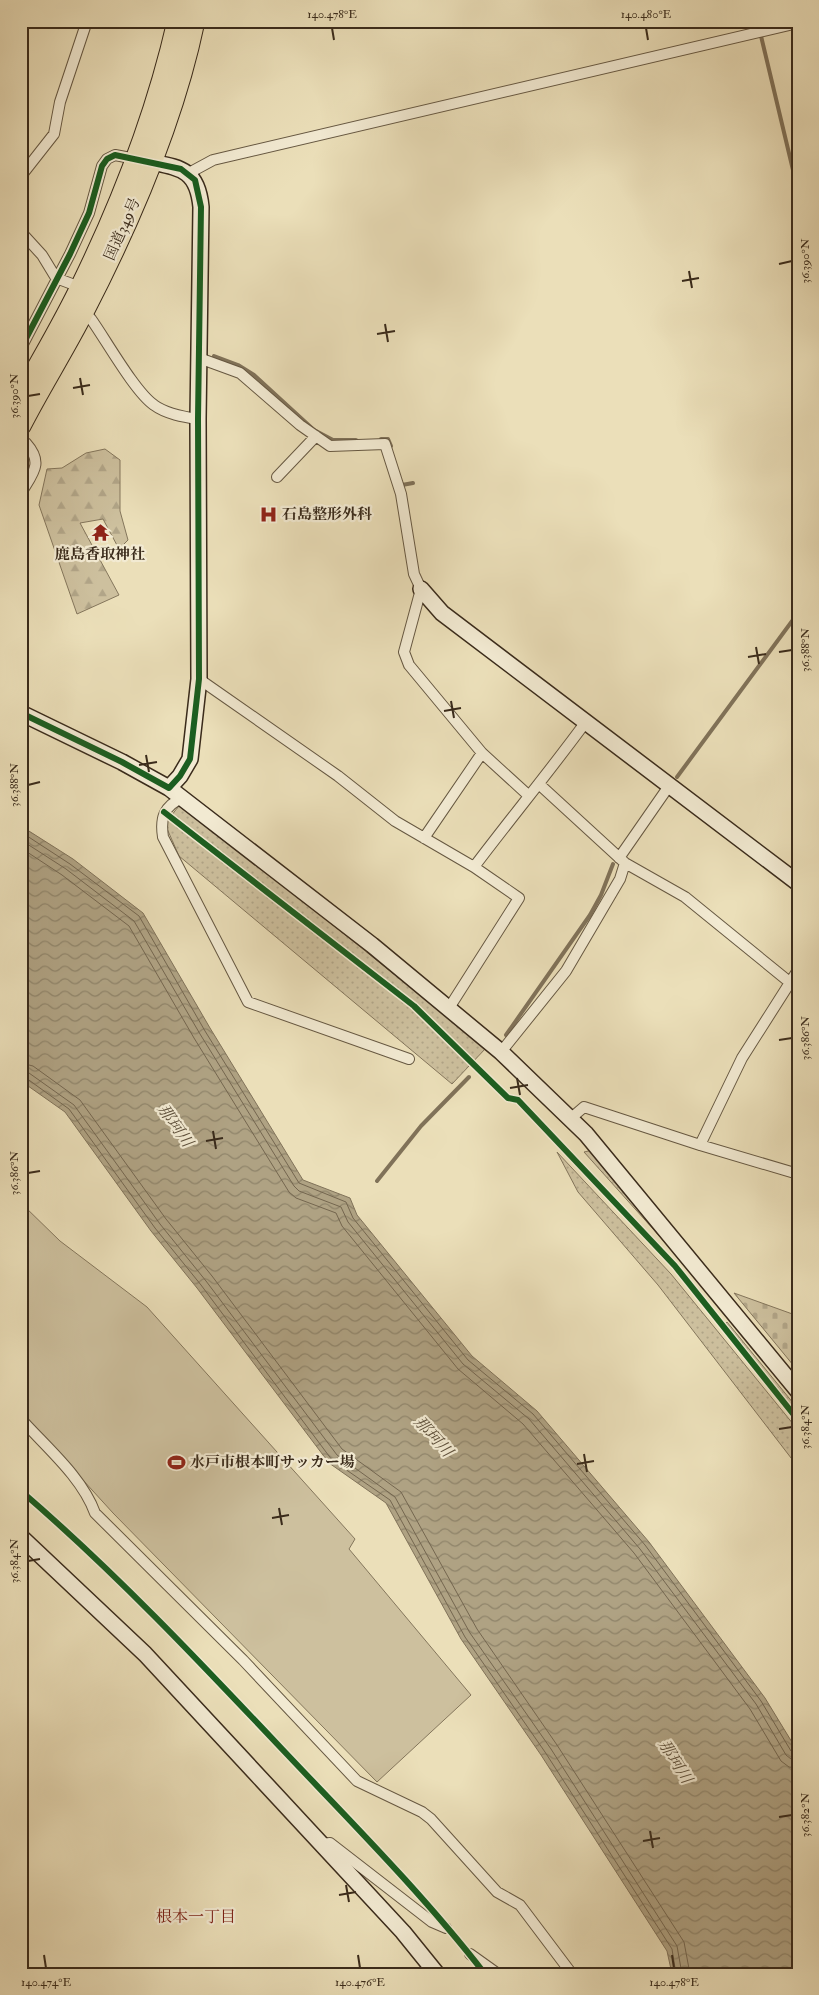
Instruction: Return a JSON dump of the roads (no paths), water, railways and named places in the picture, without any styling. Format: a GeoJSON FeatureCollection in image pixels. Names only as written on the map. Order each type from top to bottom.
{"type":"FeatureCollection","features":[{"type":"Feature","properties":{"kind":"highway","name":"国道349号"},"geometry":{"type":"LineString","coordinates":[[24,434],[84,312],[144,161],[154,106],[177,21]]}},
{"type":"Feature","properties":{"kind":"highway","name":"国道349号"},"geometry":{"type":"LineString","coordinates":[[21,396],[80,287],[171,110],[195,21]]}},
{"type":"Feature","properties":{"kind":"street"},"geometry":{"type":"LineString","coordinates":[[21,176],[54,134],[60,102],[87,21]]}},
{"type":"Feature","properties":{"kind":"street"},"geometry":{"type":"LineString","coordinates":[[189,174],[213,160],[798,23]]}},
{"type":"Feature","properties":{"kind":"street"},"geometry":{"type":"LineString","coordinates":[[21,348],[89,213],[102,166],[107,159],[115,155],[181,169],[189,174],[195,180],[201,206],[198,419],[200,679],[190,759],[180,776],[169,788]]}},
{"type":"Feature","properties":{"kind":"street"},"geometry":{"type":"LineString","coordinates":[[21,232],[42,255],[56,278],[80,287]]}},
{"type":"Feature","properties":{"kind":"street"},"geometry":{"type":"LineString","coordinates":[[84,312],[91,318],[143,394],[154,406],[169,412],[198,419]]}},
{"type":"Feature","properties":{"kind":"street"},"geometry":{"type":"LineString","coordinates":[[199,358],[240,373],[330,446],[385,444],[401,494],[414,574],[421,589],[442,613],[798,883]]}},
{"type":"Feature","properties":{"kind":"street"},"geometry":{"type":"LineString","coordinates":[[21,493],[37,466],[34,452],[24,434]]}},
{"type":"Feature","properties":{"kind":"street"},"geometry":{"type":"LineString","coordinates":[[278,477],[316,436]]}},
{"type":"Feature","properties":{"kind":"street"},"geometry":{"type":"LineString","coordinates":[[421,589],[404,652],[409,665],[482,753],[528,795]]}},
{"type":"Feature","properties":{"kind":"street"},"geometry":{"type":"LineString","coordinates":[[200,679],[338,776],[395,821],[474,867],[519,898],[448,1008]]}},
{"type":"Feature","properties":{"kind":"street"},"geometry":{"type":"LineString","coordinates":[[22,712],[122,762],[169,788],[372,945],[500,1052],[586,1134],[798,1390]]}},
{"type":"Feature","properties":{"kind":"street"},"geometry":{"type":"LineString","coordinates":[[474,867],[528,795],[540,785],[585,723]]}},
{"type":"Feature","properties":{"kind":"street"},"geometry":{"type":"LineString","coordinates":[[424,838],[482,753]]}},
{"type":"Feature","properties":{"kind":"street"},"geometry":{"type":"LineString","coordinates":[[540,785],[622,861],[685,897],[798,989]]}},
{"type":"Feature","properties":{"kind":"street"},"geometry":{"type":"LineString","coordinates":[[500,1052],[566,971],[620,879],[622,861],[669,786]]}},
{"type":"Feature","properties":{"kind":"street"},"geometry":{"type":"LineString","coordinates":[[182,798],[175,801],[164,812],[161,819],[163,837],[248,1002],[409,1060]]}},
{"type":"Feature","properties":{"kind":"street"},"geometry":{"type":"LineString","coordinates":[[700,1146],[742,1058],[788,982],[798,970]]}},
{"type":"Feature","properties":{"kind":"street"},"geometry":{"type":"LineString","coordinates":[[570,1119],[584,1107],[700,1146],[798,1174]]}},
{"type":"Feature","properties":{"kind":"street"},"geometry":{"type":"LineString","coordinates":[[21,1420],[71,1476],[91,1502],[95,1513],[243,1660],[357,1781],[422,1812],[431,1819],[497,1892],[520,1905],[572,1974]]}},
{"type":"Feature","properties":{"kind":"street"},"geometry":{"type":"LineString","coordinates":[[21,1537],[145,1654],[322,1844],[402,1932],[437,1974]]}},
{"type":"Feature","properties":{"kind":"street"},"geometry":{"type":"LineString","coordinates":[[322,1844],[330,1843],[432,1922],[446,1928]]}},
{"type":"Feature","properties":{"kind":"street"},"geometry":{"type":"LineString","coordinates":[[470,1954],[498,1974]]}},
{"type":"Feature","properties":{"kind":"water","name":"那珂川"},"geometry":{"type":"Polygon","coordinates":[[[21,826],[73,859],[143,913],[210,1028],[303,1180],[350,1198],[357,1215],[472,1356],[537,1411],[649,1542],[765,1698],[798,1752],[798,1974],[672,1974],[667,1951],[541,1755],[461,1639],[386,1503],[329,1463],[197,1288],[151,1231],[65,1112],[21,1081],[21,826]]]}},
{"type":"Feature","properties":{"kind":"waterway"},"geometry":{"type":"LineString","coordinates":[[757,21],[758,27]]}},
{"type":"Feature","properties":{"kind":"waterway"},"geometry":{"type":"LineString","coordinates":[[761,36],[798,191]]}},
{"type":"Feature","properties":{"kind":"waterway"},"geometry":{"type":"LineString","coordinates":[[214,356],[238,365],[254,375],[314,430],[333,440],[356,440]]}},
{"type":"Feature","properties":{"kind":"waterway"},"geometry":{"type":"LineString","coordinates":[[381,439],[388,439],[391,446]]}},
{"type":"Feature","properties":{"kind":"waterway"},"geometry":{"type":"LineString","coordinates":[[401,482],[402,485],[413,483]]}},
{"type":"Feature","properties":{"kind":"waterway"},"geometry":{"type":"LineString","coordinates":[[677,777],[798,613]]}},
{"type":"Feature","properties":{"kind":"waterway"},"geometry":{"type":"LineString","coordinates":[[506,1035],[590,915],[601,895],[613,864]]}},
{"type":"Feature","properties":{"kind":"waterway"},"geometry":{"type":"LineString","coordinates":[[377,1181],[421,1126],[469,1077]]}},
{"type":"Feature","properties":{"kind":"place","name":"石島整形外科"},"geometry":{"type":"Point","coordinates":[268,514]}},
{"type":"Feature","properties":{"kind":"place","name":"鹿島香取神社"},"geometry":{"type":"Point","coordinates":[100,533]}},
{"type":"Feature","properties":{"kind":"place","name":"水戸市根本町サッカー場"},"geometry":{"type":"Point","coordinates":[176,1462]}},
{"type":"Feature","properties":{"kind":"district","name":"根本一丁目"},"geometry":{"type":"Point","coordinates":[196,1916]}}]}
